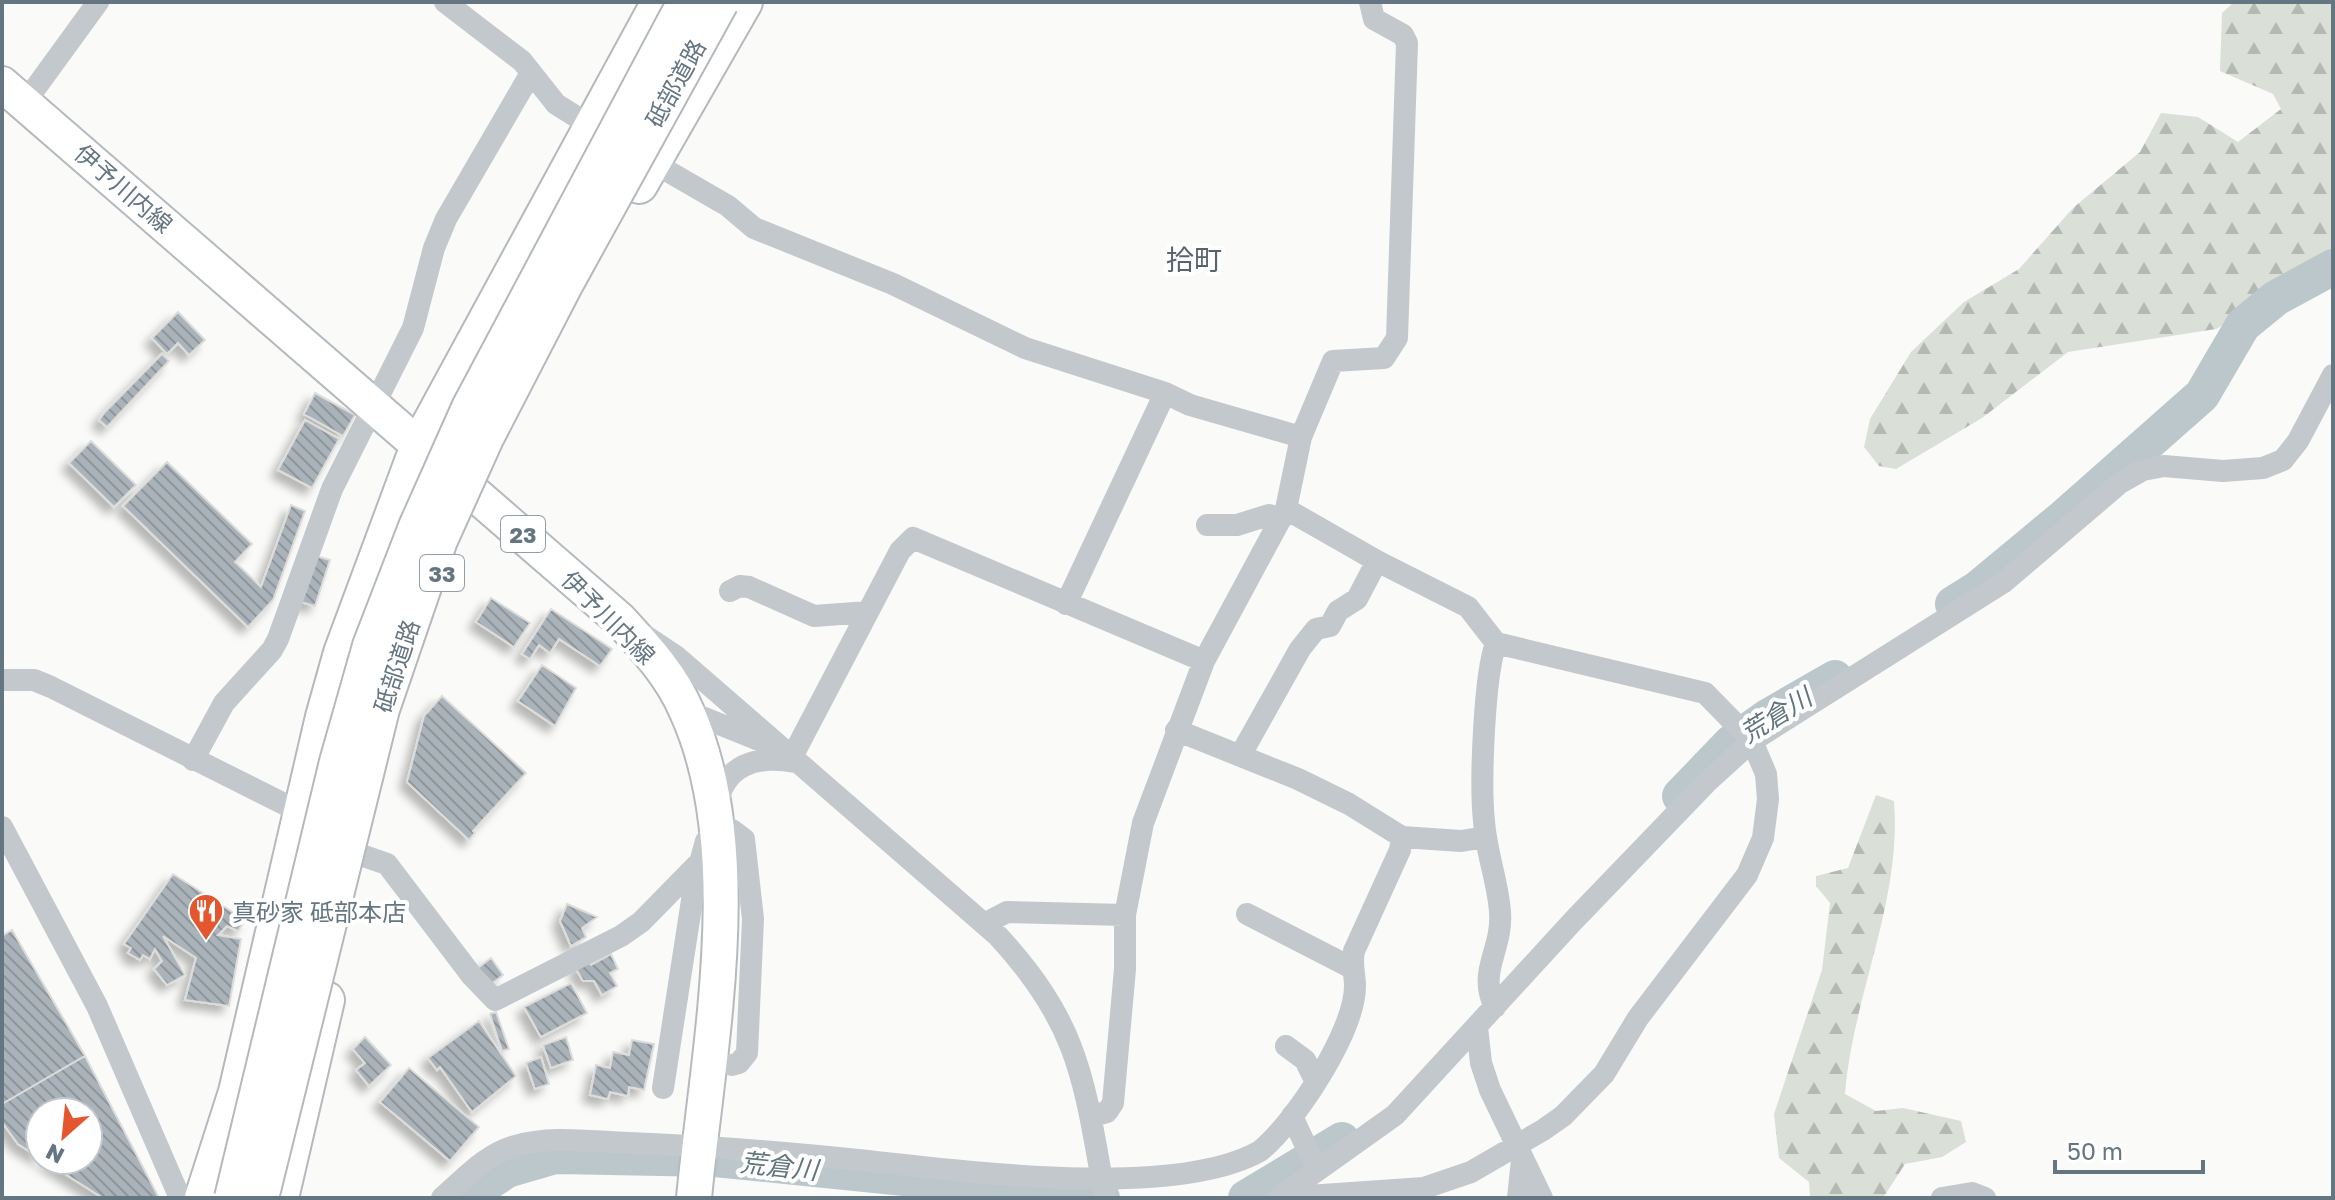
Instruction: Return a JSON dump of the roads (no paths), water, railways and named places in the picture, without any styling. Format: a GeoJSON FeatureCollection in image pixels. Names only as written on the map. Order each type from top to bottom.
{"type":"FeatureCollection","features":[{"type":"Feature","properties":{"kind":"highway"},"geometry":{"type":"LineString","coordinates":[[203,1198],[237,1092],[342,653],[420,443],[660,2]]}},
{"type":"Feature","properties":{"kind":"highway","name":"砥部道路"},"geometry":{"type":"LineString","coordinates":[[233,1198],[297,945],[338,762],[371,646],[417,527],[470,408],[686,2]]}},
{"type":"Feature","properties":{"kind":"highway","name":"砥部道路"},"geometry":{"type":"LineString","coordinates":[[260,1198],[381,709],[439,540],[485,438],[564,285],[720,2]]}},
{"type":"Feature","properties":{"kind":"highway","name":"33"},"geometry":{"type":"LineString","coordinates":[[280,1198],[393,713],[417,639],[474,492],[507,423],[744,2]]}},
{"type":"Feature","properties":{"kind":"highway"},"geometry":{"type":"LineString","coordinates":[[591,126],[652,162]]}},
{"type":"Feature","properties":{"kind":"main road","name":"伊予川内線"},"geometry":{"type":"LineString","coordinates":[[14,92],[619,619],[649,652],[687,711],[718,822],[722,906],[694,1198]]}},
{"type":"Feature","properties":{"kind":"street"},"geometry":{"type":"LineString","coordinates":[[14,92],[98,2]]}},
{"type":"Feature","properties":{"kind":"street"},"geometry":{"type":"LineString","coordinates":[[445,2],[476,22],[531,73],[556,104],[591,126]]}},
{"type":"Feature","properties":{"kind":"street"},"geometry":{"type":"LineString","coordinates":[[1092,1116],[1107,1112],[1113,1103],[1125,969],[1125,915],[1143,823],[1176,730],[1204,661],[1284,514],[1301,437],[1333,361],[1384,358],[1397,338],[1407,43],[1403,35],[1374,19],[1370,2]]}},
{"type":"Feature","properties":{"kind":"street"},"geometry":{"type":"LineString","coordinates":[[193,760],[224,703],[272,650],[278,639],[319,518],[413,328],[434,248],[446,219],[531,73]]}},
{"type":"Feature","properties":{"kind":"street"},"geometry":{"type":"LineString","coordinates":[[652,162],[728,206],[754,228],[893,284],[1025,348],[1165,393],[1190,405],[1301,437]]}},
{"type":"Feature","properties":{"kind":"street"},"geometry":{"type":"LineString","coordinates":[[1279,1198],[1395,1115],[1706,783],[1752,741],[2004,582],[2120,483],[2143,470],[2164,466],[2223,471],[2263,468],[2283,460],[2298,441],[2333,375]]}},
{"type":"Feature","properties":{"kind":"street"},"geometry":{"type":"LineString","coordinates":[[1066,604],[1165,393]]}},
{"type":"Feature","properties":{"kind":"street"},"geometry":{"type":"LineString","coordinates":[[1207,525],[1237,525],[1269,515],[1284,514],[1468,607],[1496,643],[1705,693],[1752,741],[1766,774],[1768,799],[1763,838],[1747,875],[1638,1018],[1604,1074],[1563,1116],[1519,1154],[1424,1188],[1279,1198]]}},
{"type":"Feature","properties":{"kind":"street"},"geometry":{"type":"LineString","coordinates":[[791,756],[900,551],[913,538],[925,540],[1066,604],[1204,661]]}},
{"type":"Feature","properties":{"kind":"street"},"geometry":{"type":"LineString","coordinates":[[1240,756],[1300,649],[1316,629],[1330,626],[1338,611],[1357,599],[1377,561]]}},
{"type":"Feature","properties":{"kind":"street"},"geometry":{"type":"LineString","coordinates":[[730,591],[740,586],[749,587],[814,616],[868,612]]}},
{"type":"Feature","properties":{"kind":"street"},"geometry":{"type":"LineString","coordinates":[[619,619],[677,657],[984,924],[1023,963],[1059,1013],[1070,1040],[1092,1116],[1104,1191]]}},
{"type":"Feature","properties":{"kind":"street"},"geometry":{"type":"LineString","coordinates":[[1495,1007],[1485,982],[1497,949],[1500,913],[1486,837],[1483,769],[1496,643]]}},
{"type":"Feature","properties":{"kind":"street"},"geometry":{"type":"LineString","coordinates":[[2,680],[34,680],[51,687],[302,813]]}},
{"type":"Feature","properties":{"kind":"street"},"geometry":{"type":"LineString","coordinates":[[687,711],[791,756]]}},
{"type":"Feature","properties":{"kind":"street"},"geometry":{"type":"LineString","coordinates":[[1176,730],[1349,804],[1402,837],[1461,841],[1486,837]]}},
{"type":"Feature","properties":{"kind":"street"},"geometry":{"type":"LineString","coordinates":[[663,1088],[676,1061],[700,861],[706,841],[718,822],[721,790],[743,765],[767,758],[791,756]]}},
{"type":"Feature","properties":{"kind":"street"},"geometry":{"type":"LineString","coordinates":[[718,822],[744,839],[750,865],[753,919],[747,1053],[739,1063],[732,1065]]}},
{"type":"Feature","properties":{"kind":"street"},"geometry":{"type":"LineString","coordinates":[[442,1198],[493,1154],[517,1145],[575,1139],[698,1148],[1104,1191],[1221,1174],[1262,1149],[1292,1116],[1316,1082],[1348,1015],[1355,986],[1350,967],[1354,951],[1400,850],[1402,837]]}},
{"type":"Feature","properties":{"kind":"street"},"geometry":{"type":"LineString","coordinates":[[4,839],[97,1006],[180,1198]]}},
{"type":"Feature","properties":{"kind":"street"},"geometry":{"type":"LineString","coordinates":[[358,854],[387,864],[472,976],[495,1000],[641,922],[700,861]]}},
{"type":"Feature","properties":{"kind":"street"},"geometry":{"type":"LineString","coordinates":[[984,924],[1007,912],[1125,915]]}},
{"type":"Feature","properties":{"kind":"street"},"geometry":{"type":"LineString","coordinates":[[1247,914],[1350,967]]}},
{"type":"Feature","properties":{"kind":"street"},"geometry":{"type":"LineString","coordinates":[[1477,1027],[1481,1063],[1519,1154],[1542,1198]]}},
{"type":"Feature","properties":{"kind":"street"},"geometry":{"type":"LineString","coordinates":[[1286,1046],[1305,1060],[1316,1082]]}},
{"type":"Feature","properties":{"kind":"street"},"geometry":{"type":"LineString","coordinates":[[1292,1116],[1317,1170]]}},
{"type":"Feature","properties":{"kind":"street"},"geometry":{"type":"LineString","coordinates":[[1518,1198],[1519,1154]]}},
{"type":"Feature","properties":{"kind":"street"},"geometry":{"type":"LineString","coordinates":[[1942,1198],[1972,1193],[1985,1198]]}},
{"type":"Feature","properties":{"kind":"waterway","name":"荒倉川"},"geometry":{"type":"LineString","coordinates":[[1953,604],[1977,589],[2064,517],[2202,395],[2243,325],[2276,298],[2333,267]]}},
{"type":"Feature","properties":{"kind":"waterway","name":"荒倉川"},"geometry":{"type":"LineString","coordinates":[[1680,796],[1731,743],[1769,716],[1835,678]]}},
{"type":"Feature","properties":{"kind":"waterway","name":"荒倉川"},"geometry":{"type":"LineString","coordinates":[[1246,1198],[1342,1140]]}},
{"type":"Feature","properties":{"kind":"waterway","name":"荒倉川"},"geometry":{"type":"LineString","coordinates":[[465,1198],[507,1170],[555,1156],[715,1159],[1102,1198]]}},
{"type":"Feature","properties":{"kind":"place","name":"真砂家 砥部本店"},"geometry":{"type":"Point","coordinates":[206,942]}},
{"type":"Feature","properties":{"kind":"district","name":"拾町"},"geometry":{"type":"Point","coordinates":[1194,259]}}]}
